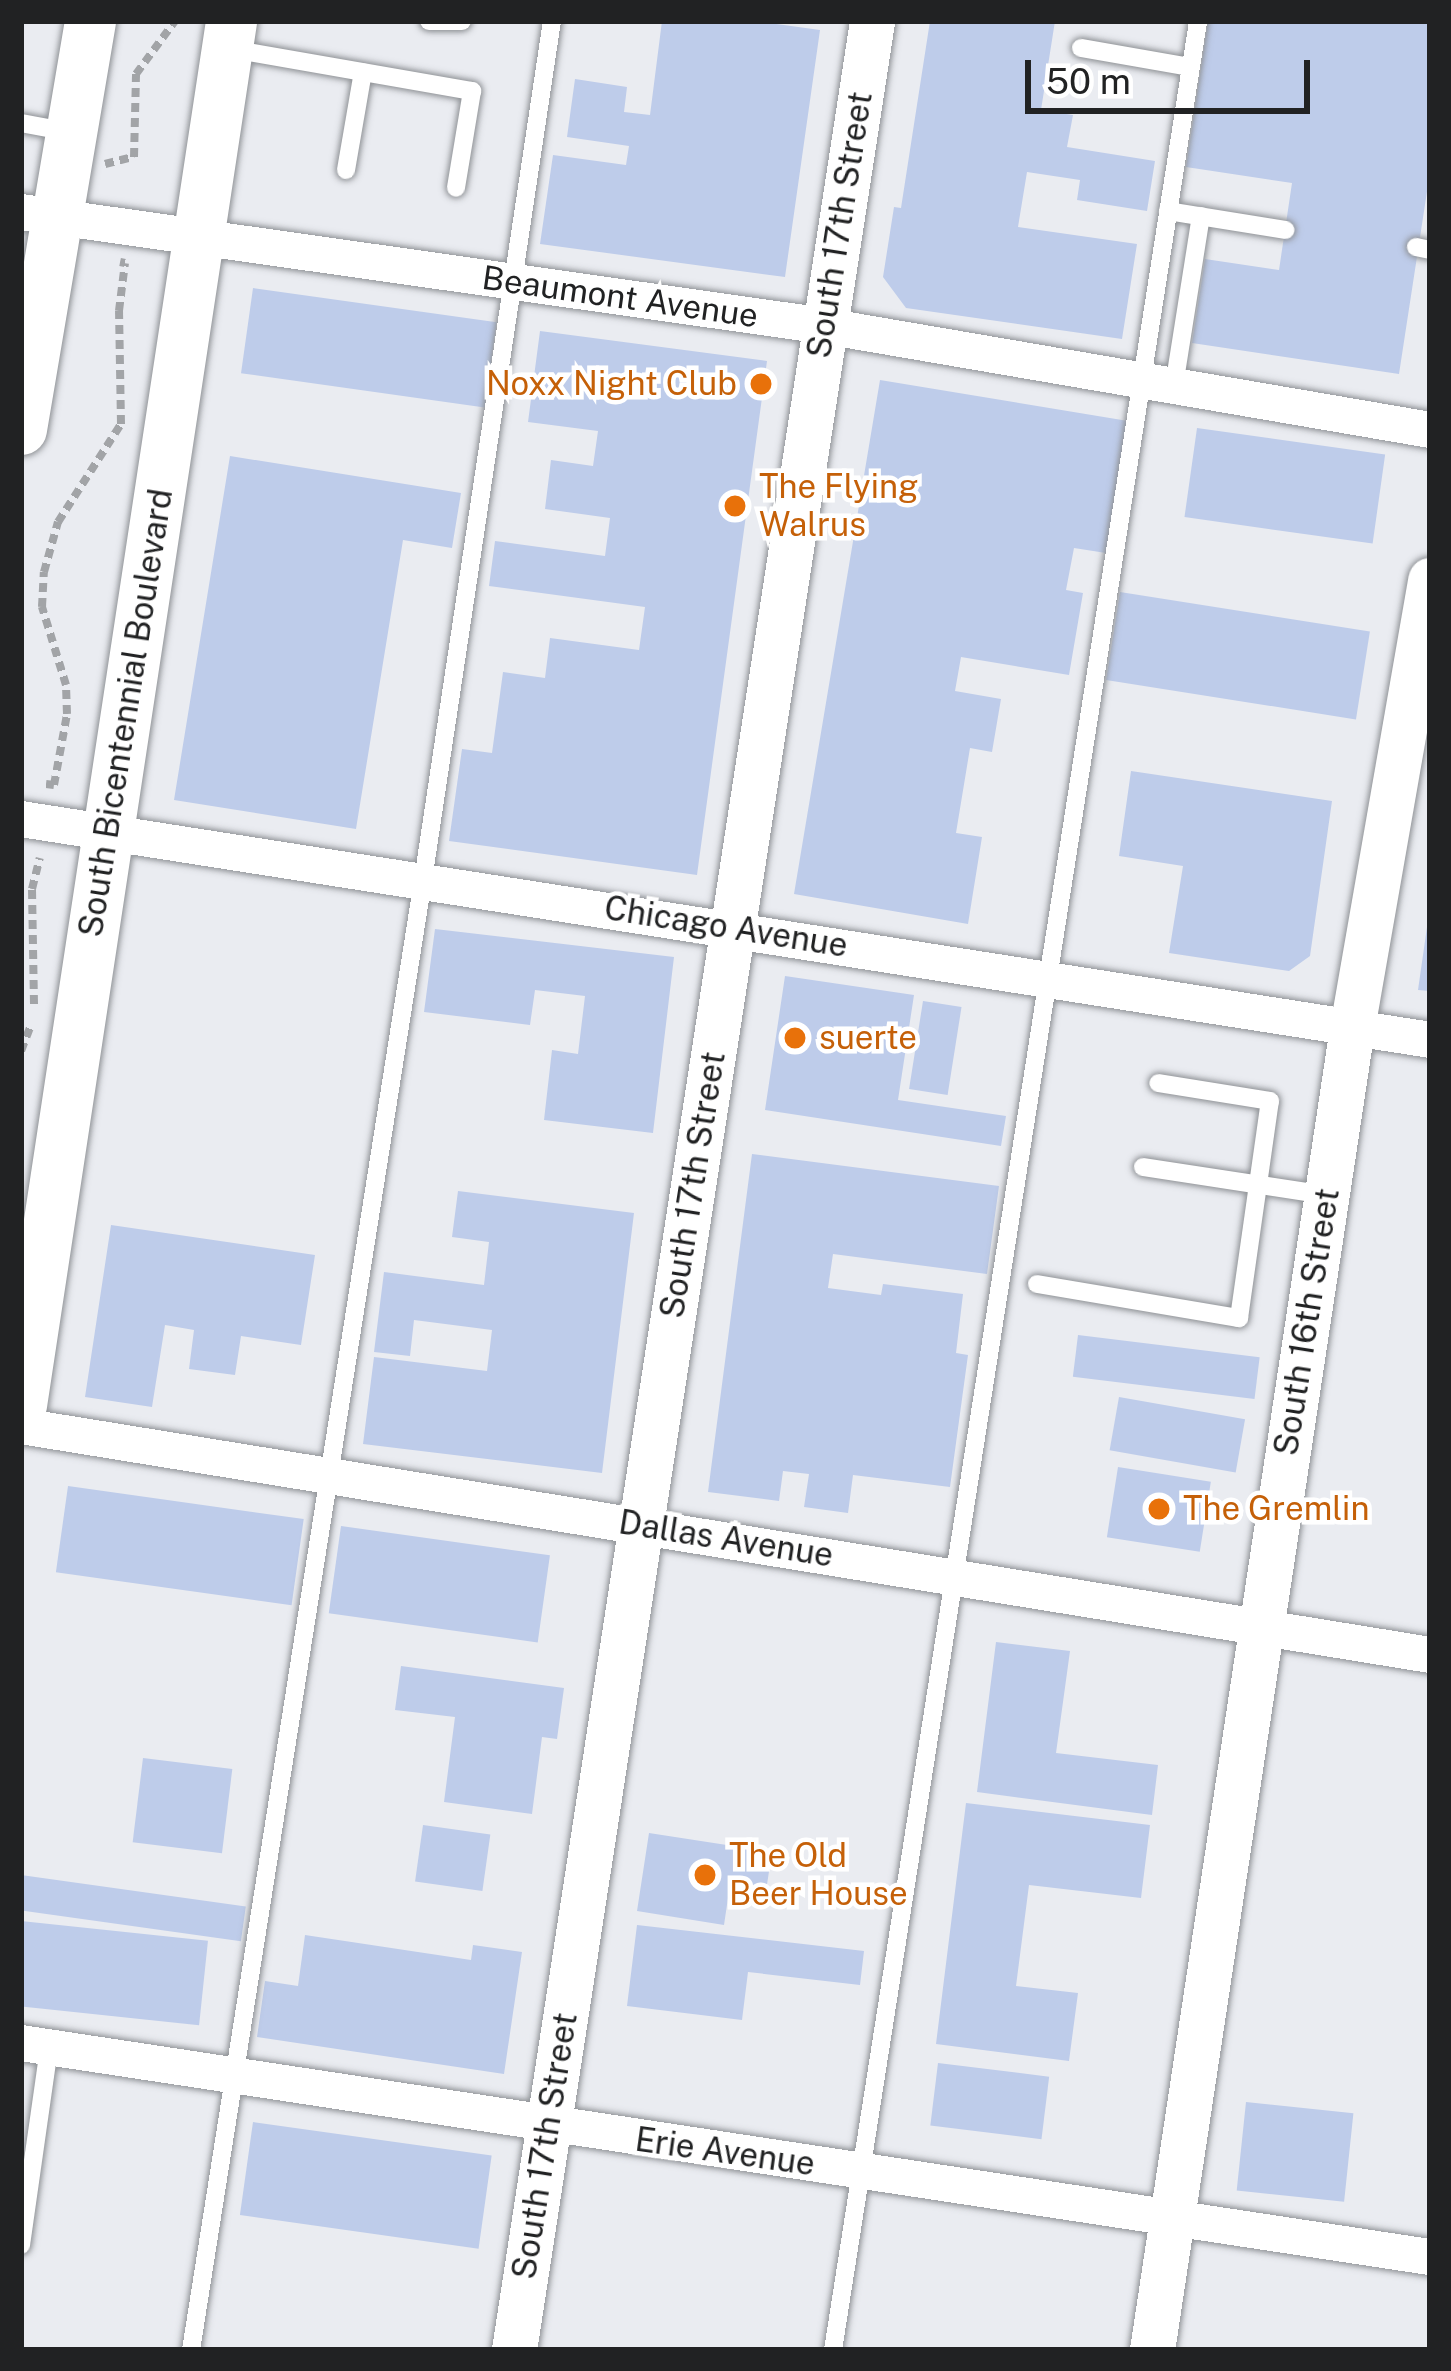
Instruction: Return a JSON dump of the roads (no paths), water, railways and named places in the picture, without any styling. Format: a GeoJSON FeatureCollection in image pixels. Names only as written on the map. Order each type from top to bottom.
{"type":"FeatureCollection","features":[{"type":"Feature","properties":{"kind":"main road"},"geometry":{"type":"LineString","coordinates":[[21,429],[40,215],[87,149],[90,21]]}},
{"type":"Feature","properties":{"kind":"main road","name":"South Bicentennial Boulevard"},"geometry":{"type":"LineString","coordinates":[[21,1406],[229,34]]}},
{"type":"Feature","properties":{"kind":"street","name":"South 17th Street"},"geometry":{"type":"LineString","coordinates":[[514,2350],[872,21]]}},
{"type":"Feature","properties":{"kind":"street","name":"Beaumont Avenue"},"geometry":{"type":"LineString","coordinates":[[40,215],[825,326],[1430,430]]}},
{"type":"Feature","properties":{"kind":"street","name":"South 16th Street"},"geometry":{"type":"LineString","coordinates":[[1152,2350],[1352,1028],[1430,580]]}},
{"type":"Feature","properties":{"kind":"street","name":"Chicago Avenue"},"geometry":{"type":"LineString","coordinates":[[21,819],[1430,1040]]}},
{"type":"Feature","properties":{"kind":"street","name":"Dallas Avenue"},"geometry":{"type":"LineString","coordinates":[[21,1426],[1430,1655]]}},
{"type":"Feature","properties":{"kind":"street","name":"Erie Avenue"},"geometry":{"type":"LineString","coordinates":[[35,2046],[1430,2258]]}},
{"type":"Feature","properties":{"kind":"lane"},"geometry":{"type":"LineString","coordinates":[[429,21],[462,21]]}},
{"type":"Feature","properties":{"kind":"lane"},"geometry":{"type":"LineString","coordinates":[[191,2350],[230,2076],[423,880],[552,21]]}},
{"type":"Feature","properties":{"kind":"lane"},"geometry":{"type":"LineString","coordinates":[[1158,383],[1168,211],[1198,21]]}},
{"type":"Feature","properties":{"kind":"lane"},"geometry":{"type":"LineString","coordinates":[[229,34],[363,72],[472,91],[456,188]]}},
{"type":"Feature","properties":{"kind":"lane"},"geometry":{"type":"LineString","coordinates":[[1081,48],[1190,68]]}},
{"type":"Feature","properties":{"kind":"lane"},"geometry":{"type":"LineString","coordinates":[[346,170],[363,72]]}},
{"type":"Feature","properties":{"kind":"lane"},"geometry":{"type":"LineString","coordinates":[[21,123],[87,149]]}},
{"type":"Feature","properties":{"kind":"lane"},"geometry":{"type":"LineString","coordinates":[[1168,211],[1285,230]]}},
{"type":"Feature","properties":{"kind":"lane"},"geometry":{"type":"LineString","coordinates":[[833,2350],[1045,978],[1158,383],[1201,216]]}},
{"type":"Feature","properties":{"kind":"lane"},"geometry":{"type":"LineString","coordinates":[[1037,1284],[1239,1318],[1270,1101],[1158,1083]]}},
{"type":"Feature","properties":{"kind":"lane"},"geometry":{"type":"LineString","coordinates":[[1143,1167],[1327,1195]]}},
{"type":"Feature","properties":{"kind":"lane"},"geometry":{"type":"LineString","coordinates":[[21,2245],[35,2046]]}},
{"type":"Feature","properties":{"kind":"place","name":"Noxx Night Club"},"geometry":{"type":"Point","coordinates":[761,384]}},
{"type":"Feature","properties":{"kind":"place","name":"The Flying Walrus"},"geometry":{"type":"Point","coordinates":[735,506]}},
{"type":"Feature","properties":{"kind":"place","name":"suerte"},"geometry":{"type":"Point","coordinates":[795,1038]}},
{"type":"Feature","properties":{"kind":"place","name":"The Gremlin"},"geometry":{"type":"Point","coordinates":[1159,1509]}},
{"type":"Feature","properties":{"kind":"place","name":"The Old Beer House"},"geometry":{"type":"Point","coordinates":[705,1875]}}]}
